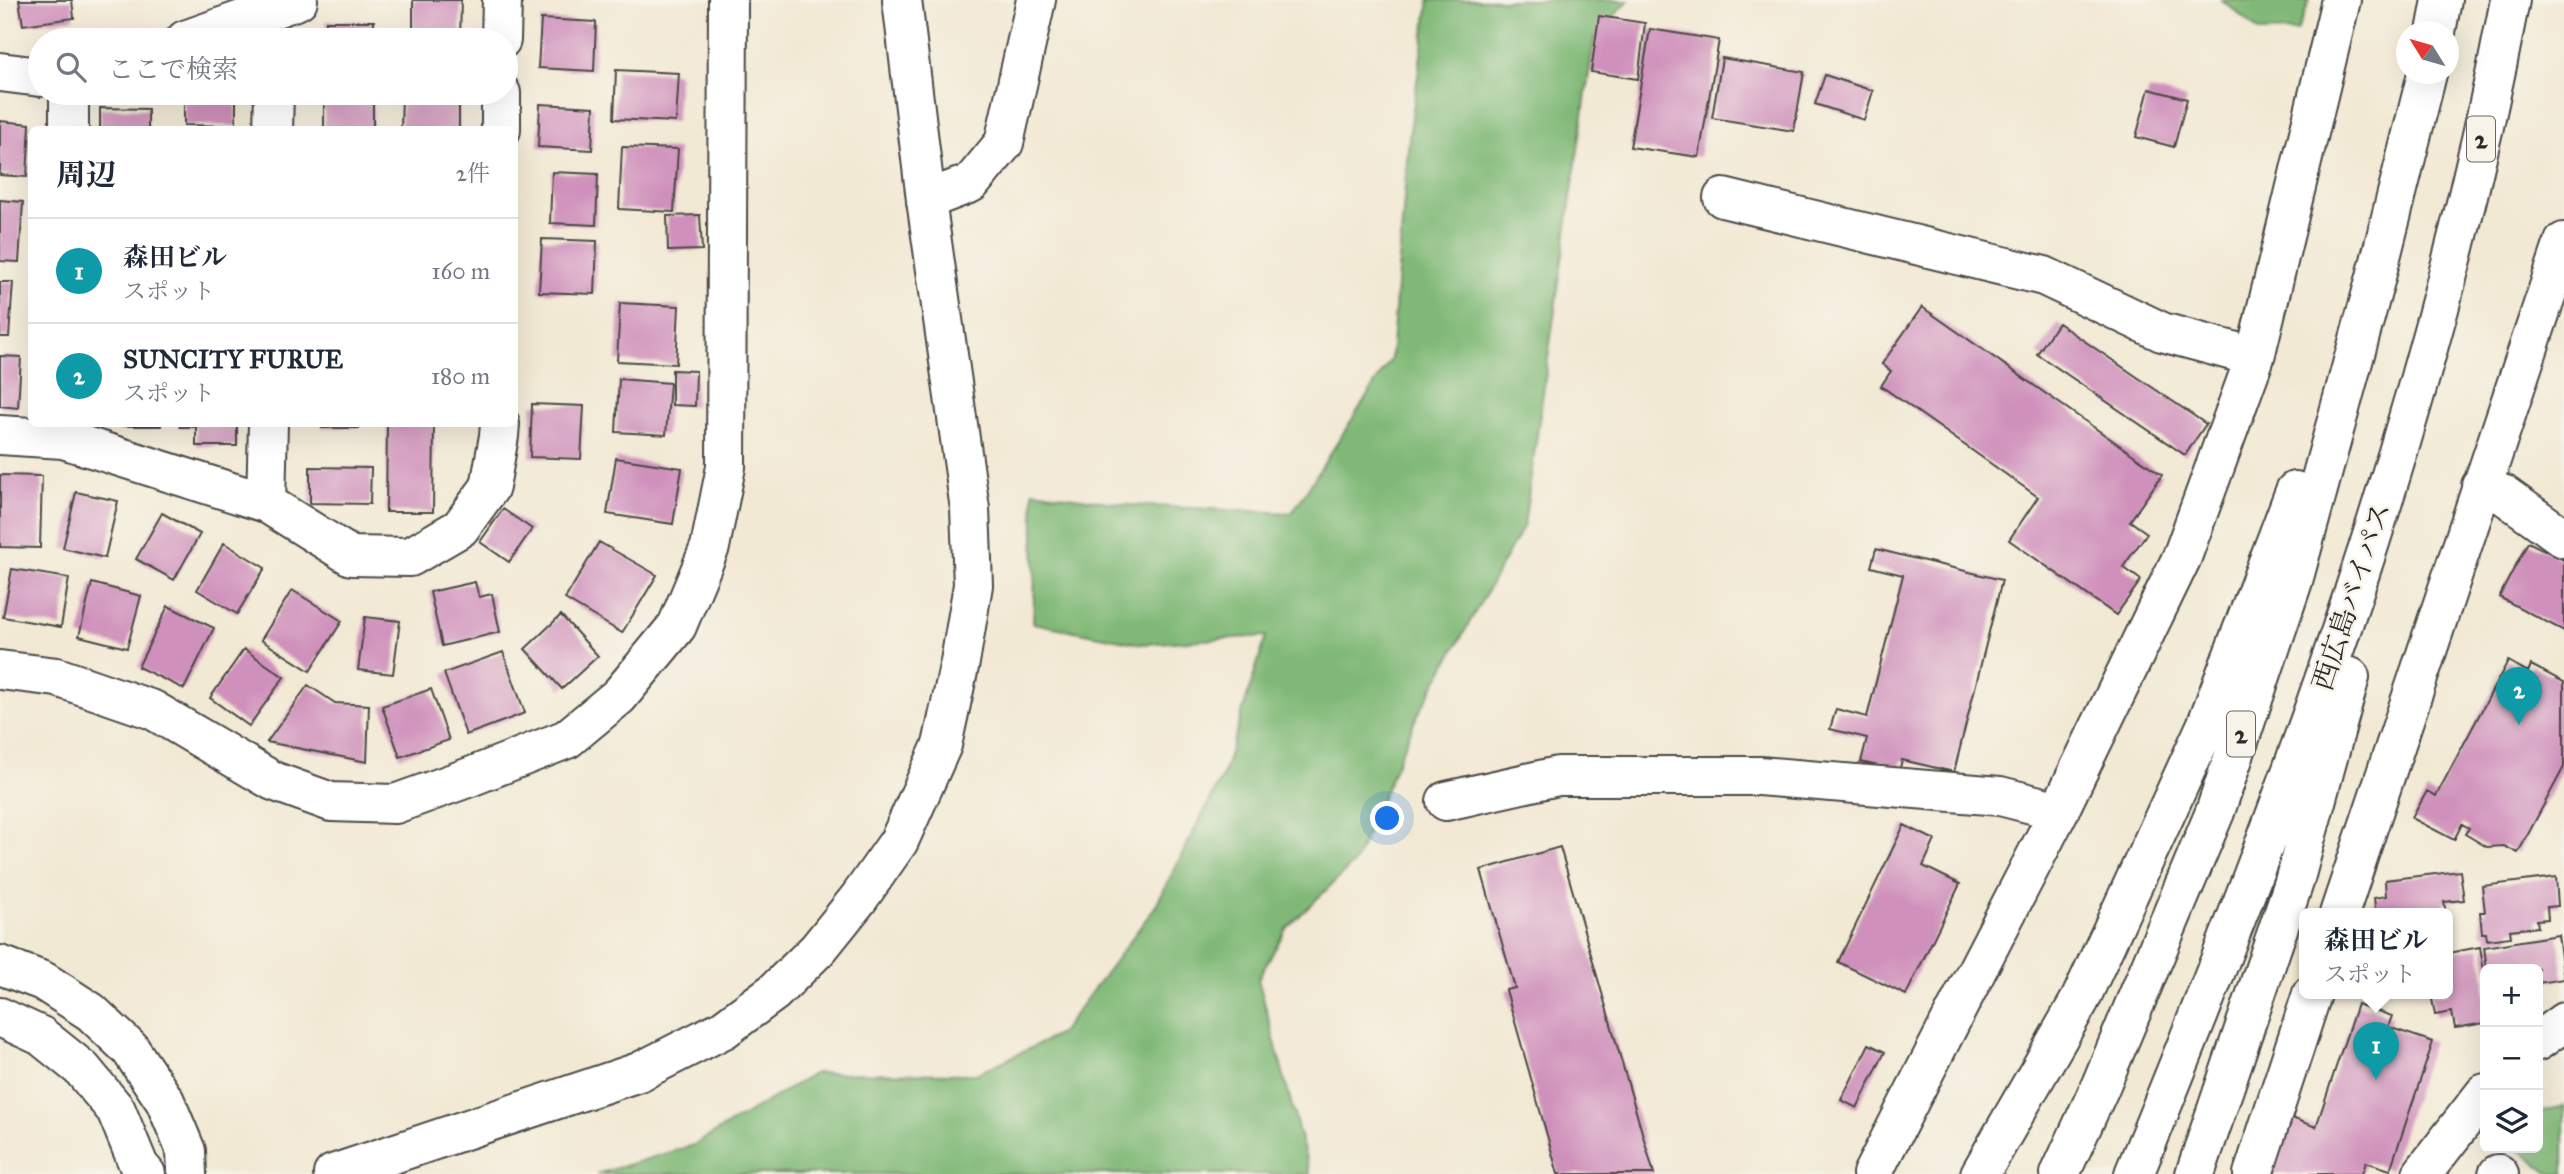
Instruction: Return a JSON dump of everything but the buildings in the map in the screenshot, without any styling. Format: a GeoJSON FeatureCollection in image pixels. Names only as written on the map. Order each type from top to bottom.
{"type":"FeatureCollection","features":[{"type":"Feature","properties":{"kind":"main road"},"geometry":{"type":"LineString","coordinates":[[502,0],[502,28]]}},
{"type":"Feature","properties":{"kind":"main road"},"geometry":{"type":"LineString","coordinates":[[0,670],[58,677],[153,710],[273,781],[331,802],[395,804],[470,778],[567,739],[619,696],[677,626],[710,547],[726,467],[728,0]]}},
{"type":"Feature","properties":{"kind":"main road"},"geometry":{"type":"LineString","coordinates":[[333,1174],[639,1072],[724,1029],[774,992],[818,949],[859,898],[899,841],[942,745],[973,585],[970,509],[926,200],[902,0]]}},
{"type":"Feature","properties":{"kind":"main road"},"geometry":{"type":"LineString","coordinates":[[926,200],[971,183],[1004,143],[1036,0]]}},
{"type":"Feature","properties":{"kind":"main road"},"geometry":{"type":"LineString","coordinates":[[1872,1174],[2059,811],[2182,557],[2255,356],[2341,0]]}},
{"type":"Feature","properties":{"kind":"main road"},"geometry":{"type":"LineString","coordinates":[[2438,21],[2442,0]]}},
{"type":"Feature","properties":{"kind":"main road","name":"西広島バイパス"},"geometry":{"type":"LineString","coordinates":[[2134,1174],[2193,1032],[2294,769],[2386,490],[2448,277],[2495,79],[2510,0]]}},
{"type":"Feature","properties":{"kind":"main road"},"geometry":{"type":"LineString","coordinates":[[235,28],[281,17]]}},
{"type":"Feature","properties":{"kind":"main road"},"geometry":{"type":"LineString","coordinates":[[0,72],[28,76]]}},
{"type":"Feature","properties":{"kind":"main road","name":"2"},"geometry":{"type":"LineString","coordinates":[[2060,1174],[2100,1087],[2215,812],[2293,582],[2376,276],[2424,84]]}},
{"type":"Feature","properties":{"kind":"main road"},"geometry":{"type":"LineString","coordinates":[[69,105],[69,126]]}},
{"type":"Feature","properties":{"kind":"main road"},"geometry":{"type":"LineString","coordinates":[[273,126],[274,105]]}},
{"type":"Feature","properties":{"kind":"main road"},"geometry":{"type":"LineString","coordinates":[[501,105],[501,126]]}},
{"type":"Feature","properties":{"kind":"main road"},"geometry":{"type":"LineString","coordinates":[[1723,198],[2044,276],[2162,332],[2255,356]]}},
{"type":"Feature","properties":{"kind":"main road"},"geometry":{"type":"LineString","coordinates":[[2341,908],[2564,242]]}},
{"type":"Feature","properties":{"kind":"main road"},"geometry":{"type":"LineString","coordinates":[[1980,1174],[2080,1000],[2206,726],[2376,276]]}},
{"type":"Feature","properties":{"kind":"main road"},"geometry":{"type":"LineString","coordinates":[[2195,1174],[2294,882],[2399,494],[2448,277]]}},
{"type":"Feature","properties":{"kind":"main road"},"geometry":{"type":"LineString","coordinates":[[266,503],[268,427]]}},
{"type":"Feature","properties":{"kind":"main road"},"geometry":{"type":"LineString","coordinates":[[0,435],[63,431],[266,503],[351,556],[410,557],[460,528],[490,487],[500,427]]}},
{"type":"Feature","properties":{"kind":"main road"},"geometry":{"type":"LineString","coordinates":[[2482,486],[2504,495],[2564,538]]}},
{"type":"Feature","properties":{"kind":"main road"},"geometry":{"type":"LineString","coordinates":[[1446,801],[1558,776],[1759,776],[2000,796],[2059,811]]}},
{"type":"Feature","properties":{"kind":"main road"},"geometry":{"type":"LineString","coordinates":[[0,965],[43,981],[91,1012],[130,1049],[166,1101],[186,1152],[187,1174]]}},
{"type":"Feature","properties":{"kind":"main road"},"geometry":{"type":"LineString","coordinates":[[2253,1174],[2310,999]]}},
{"type":"Feature","properties":{"kind":"main road"},"geometry":{"type":"LineString","coordinates":[[0,1017],[41,1036],[82,1069],[116,1110],[139,1166],[146,1174]]}},
{"type":"Feature","properties":{"kind":"main road"},"geometry":{"type":"LineString","coordinates":[[2543,1037],[2564,1022]]}},
{"type":"Feature","properties":{"kind":"main road"},"geometry":{"type":"LineString","coordinates":[[2422,1174],[2480,1099]]}},
{"type":"Feature","properties":{"kind":"green space"},"geometry":{"type":"Polygon","coordinates":[[[1429,0],[1629,0],[1594,38],[1524,525],[1416,718],[1355,862],[1286,929],[1258,979],[1310,1174],[597,1174],[694,1145],[815,1073],[976,1074],[1060,1034],[1155,907],[1223,775],[1266,636],[1141,644],[1033,623],[1033,491],[1129,505],[1292,513],[1391,359],[1409,137],[1429,0]]]}},
{"type":"Feature","properties":{"kind":"green space"},"geometry":{"type":"Polygon","coordinates":[[[2222,0],[2310,0],[2297,31],[2260,32],[2222,0]]]}},
{"type":"Feature","properties":{"kind":"green space"},"geometry":{"type":"Polygon","coordinates":[[[2564,1106],[2564,1174],[2551,1174],[2524,1153],[2543,1153],[2543,1111],[2564,1106]]]}},
{"type":"Feature","properties":{"kind":"place","name":"SUNCITY FURUE"},"geometry":{"type":"Point","coordinates":[2519,725]}},
{"type":"Feature","properties":{"kind":"place","name":"森田ビル"},"geometry":{"type":"Point","coordinates":[2376,1080]}}]}
